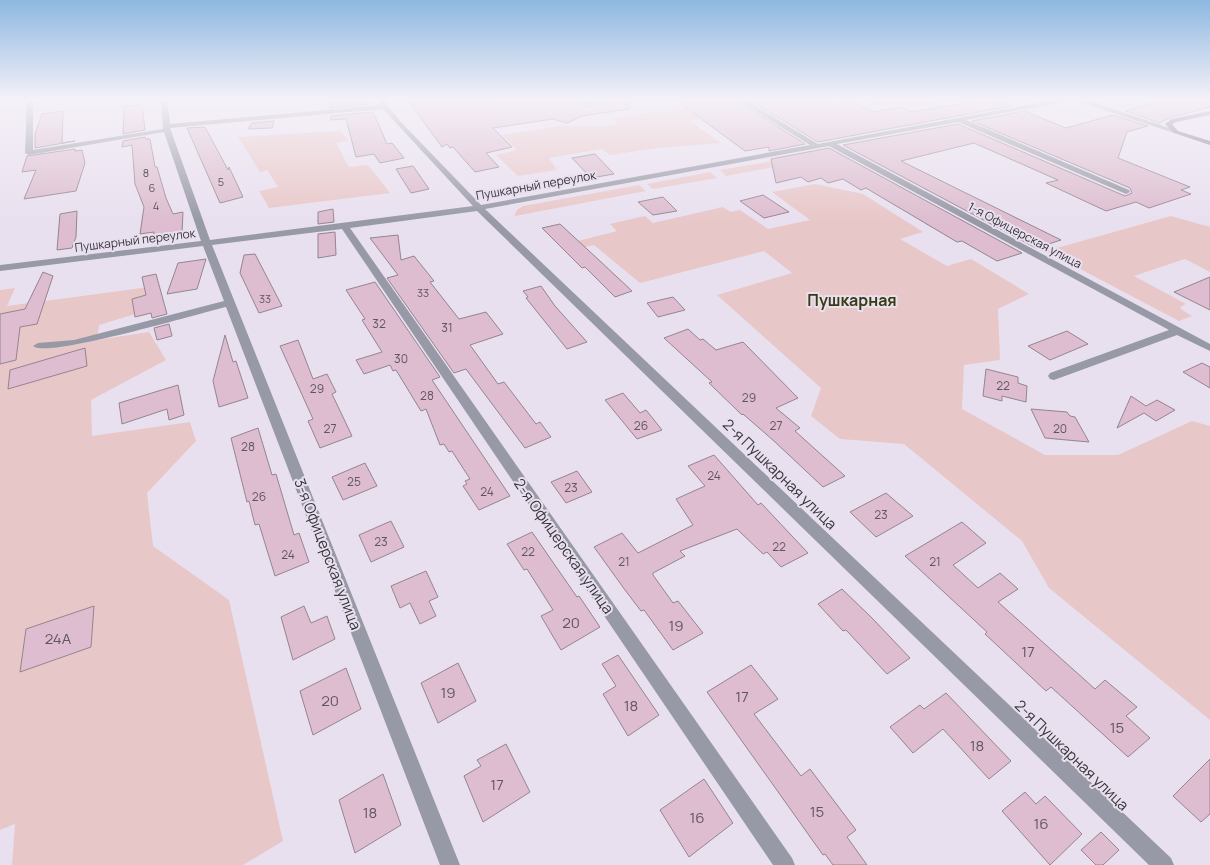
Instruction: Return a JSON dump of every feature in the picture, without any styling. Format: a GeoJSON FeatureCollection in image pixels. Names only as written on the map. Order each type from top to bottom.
{"type":"FeatureCollection","features":[{"type":"Feature","properties":{"kind":"street"},"geometry":{"type":"LineString","coordinates":[[29,139],[29,153],[104,139]]}},
{"type":"Feature","properties":{"kind":"street","name":"3-я Офицерская улица"},"geometry":{"type":"LineString","coordinates":[[171,139],[229,302],[450,865]]}},
{"type":"Feature","properties":{"kind":"street","name":"2-я Пушкарная улица"},"geometry":{"type":"LineString","coordinates":[[417,139],[478,208],[1164,865]]}},
{"type":"Feature","properties":{"kind":"street"},"geometry":{"type":"LineString","coordinates":[[805,139],[815,145]]}},
{"type":"Feature","properties":{"kind":"street","name":"Пушкарный переулок"},"geometry":{"type":"LineString","coordinates":[[0,268],[478,208],[850,139]]}},
{"type":"Feature","properties":{"kind":"street"},"geometry":{"type":"LineString","coordinates":[[1004,139],[1126,192]]}},
{"type":"Feature","properties":{"kind":"street","name":"1-я Офицерская улица"},"geometry":{"type":"LineString","coordinates":[[829,143],[1210,348]]}},
{"type":"Feature","properties":{"kind":"street","name":"2-я Офицерская улица"},"geometry":{"type":"LineString","coordinates":[[344,226],[784,865]]}},
{"type":"Feature","properties":{"kind":"street"},"geometry":{"type":"LineString","coordinates":[[38,346],[74,343],[229,302]]}},
{"type":"Feature","properties":{"kind":"street"},"geometry":{"type":"LineString","coordinates":[[1054,376],[1177,330]]}},
{"type":"Feature","properties":{"kind":"shaded area"},"geometry":{"type":"Polygon","coordinates":[[[239,139],[348,139],[349,141],[336,143],[349,167],[368,165],[390,193],[269,208],[259,191],[278,187],[267,170],[260,172],[239,139]]]}},
{"type":"Feature","properties":{"kind":"shaded area"},"geometry":{"type":"Polygon","coordinates":[[[506,139],[716,139],[721,143],[658,148],[610,155],[602,149],[549,158],[557,170],[518,176],[496,155],[517,150],[506,139]]]}},
{"type":"Feature","properties":{"kind":"shaded area"},"geometry":{"type":"Polygon","coordinates":[[[830,151],[842,154],[726,176],[720,170],[830,151]]]}},
{"type":"Feature","properties":{"kind":"shaded area"},"geometry":{"type":"Polygon","coordinates":[[[710,172],[717,178],[653,189],[647,184],[710,172]]]}},
{"type":"Feature","properties":{"kind":"shaded area"},"geometry":{"type":"Polygon","coordinates":[[[815,184],[863,194],[923,232],[900,239],[947,266],[971,259],[1029,294],[998,309],[1000,360],[964,365],[962,409],[1045,455],[1118,455],[1192,421],[1210,426],[1210,720],[1049,588],[1022,541],[904,444],[840,439],[811,416],[821,388],[717,295],[792,273],[764,251],[640,283],[594,245],[577,249],[570,243],[617,231],[610,224],[645,216],[653,223],[723,207],[731,212],[740,210],[768,229],[810,220],[772,192],[815,184]]]}},
{"type":"Feature","properties":{"kind":"shaded area"},"geometry":{"type":"Polygon","coordinates":[[[639,185],[646,191],[515,216],[517,210],[523,206],[639,185]]]}},
{"type":"Feature","properties":{"kind":"shaded area"},"geometry":{"type":"Polygon","coordinates":[[[1171,216],[1210,227],[1210,272],[1185,259],[1134,276],[1186,304],[1180,307],[1192,316],[1179,321],[1046,251],[1171,216]]]}},
{"type":"Feature","properties":{"kind":"shaded area"},"geometry":{"type":"Polygon","coordinates":[[[157,286],[155,308],[99,325],[97,340],[149,332],[166,360],[91,400],[92,436],[190,422],[196,441],[147,493],[153,546],[229,600],[283,841],[243,865],[12,865],[15,824],[0,830],[0,290],[15,288],[7,306],[157,286]]]}},
{"type":"Feature","properties":{"kind":"building"},"geometry":{"type":"Polygon","coordinates":[[[35,139],[62,139],[62,143],[75,141],[35,148],[35,139]]]}},
{"type":"Feature","properties":{"kind":"building"},"geometry":{"type":"Polygon","coordinates":[[[150,139],[155,167],[157,167],[173,214],[183,212],[182,232],[153,237],[154,232],[140,234],[144,207],[135,184],[132,145],[122,147],[123,141],[150,139]]]}},
{"type":"Feature","properties":{"kind":"building"},"geometry":{"type":"Polygon","coordinates":[[[192,139],[212,139],[228,170],[229,167],[243,197],[220,203],[192,139]]]}},
{"type":"Feature","properties":{"kind":"building"},"geometry":{"type":"Polygon","coordinates":[[[351,139],[385,139],[387,144],[392,143],[404,158],[380,163],[374,154],[356,157],[351,139]]]}},
{"type":"Feature","properties":{"kind":"building"},"geometry":{"type":"Polygon","coordinates":[[[436,139],[504,139],[512,147],[486,153],[499,167],[475,172],[453,147],[450,148],[447,144],[442,147],[436,139]]]}},
{"type":"Feature","properties":{"kind":"building"},"geometry":{"type":"Polygon","coordinates":[[[729,139],[798,139],[805,144],[769,151],[769,147],[745,151],[729,139]]]}},
{"type":"Feature","properties":{"kind":"building"},"geometry":{"type":"Polygon","coordinates":[[[814,139],[832,139],[818,142],[814,139]]]}},
{"type":"Feature","properties":{"kind":"building"},"geometry":{"type":"Polygon","coordinates":[[[874,139],[994,139],[1125,196],[1132,193],[1130,188],[1015,139],[1124,139],[1118,158],[1190,187],[1181,190],[1191,194],[1149,208],[1136,202],[1106,211],[1046,183],[1058,180],[974,143],[901,161],[1061,240],[1036,248],[843,145],[874,139]]]}},
{"type":"Feature","properties":{"kind":"building"},"geometry":{"type":"Polygon","coordinates":[[[829,148],[1022,253],[997,261],[962,241],[957,242],[866,188],[861,190],[843,179],[828,183],[821,178],[808,182],[801,177],[776,183],[771,159],[829,148]]]}},
{"type":"Feature","properties":{"kind":"building"},"geometry":{"type":"Polygon","coordinates":[[[75,149],[75,151],[82,150],[85,163],[76,191],[24,199],[36,170],[22,172],[27,156],[75,149]]]}},
{"type":"Feature","properties":{"kind":"building"},"geometry":{"type":"Polygon","coordinates":[[[595,154],[614,174],[591,178],[572,158],[595,154]]]}},
{"type":"Feature","properties":{"kind":"building"},"geometry":{"type":"Polygon","coordinates":[[[413,166],[429,189],[411,193],[396,169],[413,166]]]}},
{"type":"Feature","properties":{"kind":"building"},"geometry":{"type":"Polygon","coordinates":[[[763,195],[789,212],[764,218],[740,201],[763,195]]]}},
{"type":"Feature","properties":{"kind":"building"},"geometry":{"type":"Polygon","coordinates":[[[663,197],[677,211],[653,215],[638,202],[663,197]]]}},
{"type":"Feature","properties":{"kind":"building"},"geometry":{"type":"Polygon","coordinates":[[[333,209],[334,222],[318,224],[318,212],[333,209]]]}},
{"type":"Feature","properties":{"kind":"building"},"geometry":{"type":"Polygon","coordinates":[[[77,211],[76,237],[72,248],[57,250],[60,214],[77,211]]]}},
{"type":"Feature","properties":{"kind":"building"},"geometry":{"type":"Polygon","coordinates":[[[560,224],[632,291],[615,297],[585,267],[582,268],[542,228],[560,224]]]}},
{"type":"Feature","properties":{"kind":"building"},"geometry":{"type":"Polygon","coordinates":[[[335,232],[336,255],[318,258],[318,234],[335,232]]]}},
{"type":"Feature","properties":{"kind":"building"},"geometry":{"type":"Polygon","coordinates":[[[398,235],[401,260],[414,256],[434,281],[430,282],[459,319],[486,312],[503,334],[470,345],[498,384],[504,382],[536,424],[540,422],[551,437],[525,448],[466,369],[454,373],[387,278],[398,275],[370,238],[398,235]]]}},
{"type":"Feature","properties":{"kind":"building"},"geometry":{"type":"Polygon","coordinates":[[[255,254],[282,306],[259,313],[240,273],[244,255],[255,254]]]}},
{"type":"Feature","properties":{"kind":"building"},"geometry":{"type":"Polygon","coordinates":[[[206,259],[197,289],[167,294],[178,263],[206,259]]]}},
{"type":"Feature","properties":{"kind":"building"},"geometry":{"type":"Polygon","coordinates":[[[43,272],[53,276],[37,324],[20,327],[16,360],[0,364],[0,314],[25,309],[43,272]]]}},
{"type":"Feature","properties":{"kind":"building"},"geometry":{"type":"Polygon","coordinates":[[[156,274],[167,314],[152,318],[151,313],[135,317],[132,299],[146,295],[142,277],[156,274]]]}},
{"type":"Feature","properties":{"kind":"building"},"geometry":{"type":"Polygon","coordinates":[[[1210,277],[1210,310],[1174,292],[1210,277]]]}},
{"type":"Feature","properties":{"kind":"building"},"geometry":{"type":"Polygon","coordinates":[[[375,282],[440,377],[432,380],[510,496],[479,510],[463,486],[467,484],[465,481],[470,479],[452,451],[449,452],[444,444],[440,445],[426,409],[421,411],[396,370],[393,371],[390,365],[364,374],[356,360],[382,352],[362,320],[365,319],[346,290],[375,282]]]}},
{"type":"Feature","properties":{"kind":"building"},"geometry":{"type":"Polygon","coordinates":[[[541,286],[555,306],[587,342],[567,349],[526,298],[528,297],[523,291],[541,286]]]}},
{"type":"Feature","properties":{"kind":"building"},"geometry":{"type":"Polygon","coordinates":[[[673,297],[685,310],[658,317],[647,303],[673,297]]]}},
{"type":"Feature","properties":{"kind":"building"},"geometry":{"type":"Polygon","coordinates":[[[169,324],[172,336],[157,340],[154,328],[169,324]]]}},
{"type":"Feature","properties":{"kind":"building"},"geometry":{"type":"Polygon","coordinates":[[[688,329],[700,340],[703,339],[716,350],[743,342],[798,398],[776,408],[800,428],[795,431],[845,476],[823,487],[774,441],[742,415],[709,383],[712,382],[664,338],[688,329]]]}},
{"type":"Feature","properties":{"kind":"building"},"geometry":{"type":"Polygon","coordinates":[[[1067,331],[1088,344],[1050,360],[1028,346],[1067,331]]]}},
{"type":"Feature","properties":{"kind":"building"},"geometry":{"type":"Polygon","coordinates":[[[225,335],[233,362],[236,361],[248,398],[219,407],[213,381],[225,335]]]}},
{"type":"Feature","properties":{"kind":"building"},"geometry":{"type":"Polygon","coordinates":[[[298,340],[313,379],[327,374],[336,392],[332,394],[352,436],[320,448],[308,421],[313,419],[280,346],[298,340]]]}},
{"type":"Feature","properties":{"kind":"building"},"geometry":{"type":"Polygon","coordinates":[[[85,348],[87,366],[8,389],[10,370],[85,348]]]}},
{"type":"Feature","properties":{"kind":"building"},"geometry":{"type":"Polygon","coordinates":[[[1202,363],[1210,367],[1210,388],[1183,372],[1202,363]]]}},
{"type":"Feature","properties":{"kind":"building"},"geometry":{"type":"Polygon","coordinates":[[[986,369],[1018,377],[1018,383],[1027,386],[1026,402],[1002,396],[1002,401],[983,396],[986,369]]]}},
{"type":"Feature","properties":{"kind":"building"},"geometry":{"type":"Polygon","coordinates":[[[178,385],[184,415],[169,420],[167,409],[122,424],[119,403],[178,385]]]}},
{"type":"Feature","properties":{"kind":"building"},"geometry":{"type":"Polygon","coordinates":[[[623,393],[640,413],[646,410],[662,430],[637,439],[605,400],[623,393]]]}},
{"type":"Feature","properties":{"kind":"building"},"geometry":{"type":"Polygon","coordinates":[[[1131,396],[1146,406],[1157,400],[1175,410],[1156,421],[1144,413],[1117,428],[1131,396]]]}},
{"type":"Feature","properties":{"kind":"building"},"geometry":{"type":"Polygon","coordinates":[[[1031,409],[1067,412],[1070,416],[1075,417],[1089,442],[1045,438],[1031,409]]]}},
{"type":"Feature","properties":{"kind":"building"},"geometry":{"type":"Polygon","coordinates":[[[258,428],[272,475],[276,474],[294,535],[299,533],[309,562],[275,576],[259,524],[255,525],[249,501],[247,502],[231,438],[258,428]]]}},
{"type":"Feature","properties":{"kind":"building"},"geometry":{"type":"Polygon","coordinates":[[[714,455],[758,505],[761,503],[808,553],[781,567],[767,552],[763,554],[737,529],[680,551],[685,556],[653,573],[653,575],[673,603],[678,601],[703,633],[673,650],[644,610],[641,611],[594,547],[622,533],[638,553],[693,525],[676,499],[705,486],[688,466],[714,455]]]}},
{"type":"Feature","properties":{"kind":"building"},"geometry":{"type":"Polygon","coordinates":[[[365,463],[377,486],[343,500],[332,477],[365,463]]]}},
{"type":"Feature","properties":{"kind":"building"},"geometry":{"type":"Polygon","coordinates":[[[577,471],[592,492],[566,503],[551,482],[577,471]]]}},
{"type":"Feature","properties":{"kind":"building"},"geometry":{"type":"Polygon","coordinates":[[[886,493],[913,516],[876,537],[850,512],[886,493]]]}},
{"type":"Feature","properties":{"kind":"building"},"geometry":{"type":"Polygon","coordinates":[[[391,521],[404,547],[371,562],[359,535],[391,521]]]}},
{"type":"Feature","properties":{"kind":"building"},"geometry":{"type":"Polygon","coordinates":[[[962,522],[986,543],[953,565],[978,588],[1000,573],[1018,589],[998,602],[1095,689],[1105,680],[1137,707],[1126,716],[1150,738],[1128,757],[1051,687],[1046,691],[985,634],[987,632],[905,556],[962,522]]]}},
{"type":"Feature","properties":{"kind":"building"},"geometry":{"type":"Polygon","coordinates":[[[532,532],[600,627],[561,650],[541,616],[553,610],[527,569],[524,570],[507,544],[532,532]]]}},
{"type":"Feature","properties":{"kind":"building"},"geometry":{"type":"Polygon","coordinates":[[[426,571],[438,597],[429,601],[436,616],[420,624],[410,603],[400,608],[391,586],[426,571]]]}},
{"type":"Feature","properties":{"kind":"building"},"geometry":{"type":"Polygon","coordinates":[[[842,589],[910,658],[887,674],[846,630],[843,631],[818,604],[842,589]]]}},
{"type":"Feature","properties":{"kind":"building"},"geometry":{"type":"Polygon","coordinates":[[[94,606],[91,647],[20,672],[26,629],[94,606]]]}},
{"type":"Feature","properties":{"kind":"building"},"geometry":{"type":"Polygon","coordinates":[[[304,606],[311,623],[327,616],[335,639],[293,660],[281,617],[304,606]]]}},
{"type":"Feature","properties":{"kind":"building"},"geometry":{"type":"Polygon","coordinates":[[[618,655],[659,715],[628,736],[603,694],[616,686],[602,664],[618,655]]]}},
{"type":"Feature","properties":{"kind":"building"},"geometry":{"type":"Polygon","coordinates":[[[458,663],[476,701],[438,723],[421,683],[458,663]]]}},
{"type":"Feature","properties":{"kind":"building"},"geometry":{"type":"Polygon","coordinates":[[[751,665],[778,699],[754,714],[801,776],[810,769],[856,830],[847,837],[867,865],[833,865],[825,854],[823,855],[707,692],[751,665]]]}},
{"type":"Feature","properties":{"kind":"building"},"geometry":{"type":"Polygon","coordinates":[[[346,668],[361,709],[313,735],[300,691],[346,668]]]}},
{"type":"Feature","properties":{"kind":"building"},"geometry":{"type":"Polygon","coordinates":[[[946,693],[1011,761],[989,779],[943,729],[913,753],[890,727],[920,705],[924,709],[946,693]]]}},
{"type":"Feature","properties":{"kind":"building"},"geometry":{"type":"Polygon","coordinates":[[[506,744],[530,792],[483,822],[464,776],[481,766],[477,760],[506,744]]]}},
{"type":"Feature","properties":{"kind":"building"},"geometry":{"type":"Polygon","coordinates":[[[1210,759],[1210,814],[1201,822],[1173,796],[1210,759]]]}},
{"type":"Feature","properties":{"kind":"building"},"geometry":{"type":"Polygon","coordinates":[[[383,774],[401,825],[355,853],[339,800],[383,774]]]}},
{"type":"Feature","properties":{"kind":"building"},"geometry":{"type":"Polygon","coordinates":[[[704,779],[733,823],[689,857],[660,810],[704,779]]]}},
{"type":"Feature","properties":{"kind":"building"},"geometry":{"type":"Polygon","coordinates":[[[1025,792],[1036,804],[1045,796],[1082,834],[1050,865],[1002,811],[1025,792]]]}},
{"type":"Feature","properties":{"kind":"building"},"geometry":{"type":"Polygon","coordinates":[[[1101,832],[1119,850],[1103,865],[1096,865],[1081,850],[1101,832]]]}},
{"type":"Feature","properties":{"kind":"district","name":"Пушкарная"},"geometry":{"type":"Point","coordinates":[852,300]}}]}
